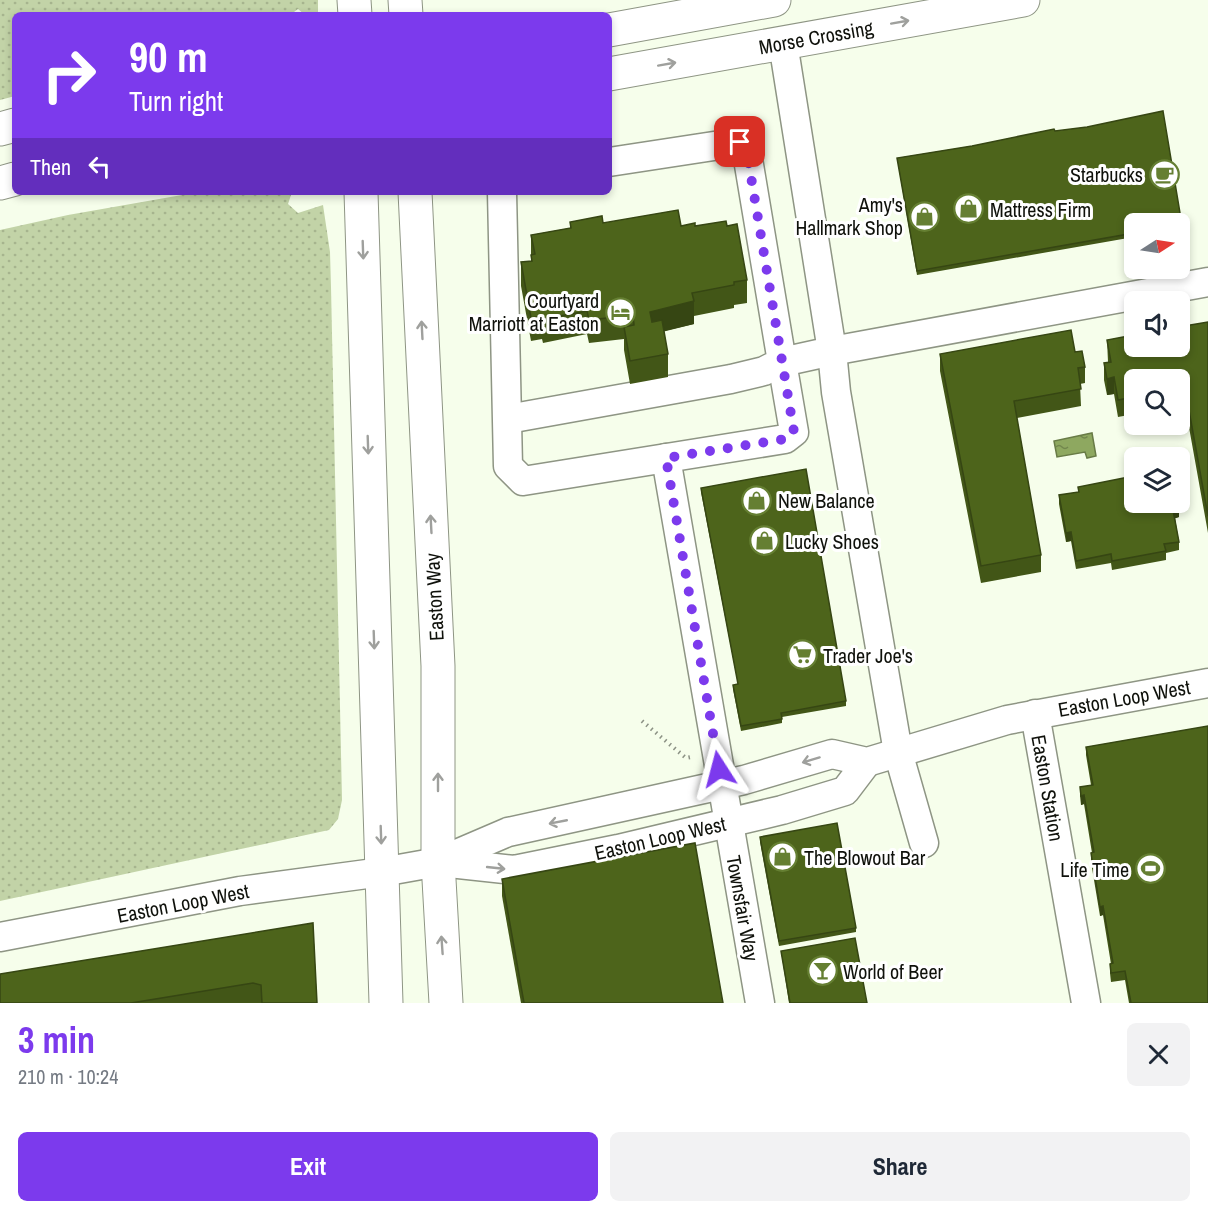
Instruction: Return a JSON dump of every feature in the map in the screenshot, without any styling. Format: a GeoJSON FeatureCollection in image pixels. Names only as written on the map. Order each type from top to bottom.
{"type":"FeatureCollection","features":[{"type":"Feature","properties":{"kind":"main road"},"geometry":{"type":"LineString","coordinates":[[612,29],[774,0]]}},
{"type":"Feature","properties":{"kind":"main road","name":"Morse Crossing"},"geometry":{"type":"LineString","coordinates":[[612,73],[1023,0]]}},
{"type":"Feature","properties":{"kind":"main road"},"geometry":{"type":"LineString","coordinates":[[361,195],[386,1003]]}},
{"type":"Feature","properties":{"kind":"main road","name":"Easton Way"},"geometry":{"type":"LineString","coordinates":[[415,195],[438,666],[438,862],[446,1003]]}},
{"type":"Feature","properties":{"kind":"street"},"geometry":{"type":"LineString","coordinates":[[783,43],[832,351],[836,392],[898,752],[924,843]]}},
{"type":"Feature","properties":{"kind":"street"},"geometry":{"type":"LineString","coordinates":[[502,195],[508,466],[523,481],[785,439],[794,432],[747,153],[740,142],[612,162]]}},
{"type":"Feature","properties":{"kind":"street"},"geometry":{"type":"LineString","coordinates":[[508,419],[731,379],[764,371],[782,362],[832,351],[1208,282]]}},
{"type":"Feature","properties":{"kind":"street","name":"Townsfair Way"},"geometry":{"type":"LineString","coordinates":[[666,458],[760,1003]]}},
{"type":"Feature","properties":{"kind":"street","name":"Easton Loop West"},"geometry":{"type":"LineString","coordinates":[[0,938],[240,891],[438,862],[508,832],[721,785],[832,754],[867,762],[957,733],[1035,714],[1208,683]]}},
{"type":"Feature","properties":{"kind":"street","name":"Easton Station"},"geometry":{"type":"LineString","coordinates":[[1035,714],[1086,1003]]}},
{"type":"Feature","properties":{"kind":"street","name":"Easton Loop West"},"geometry":{"type":"LineString","coordinates":[[438,862],[514,870],[782,810],[845,791],[867,762]]}},
{"type":"Feature","properties":{"kind":"path"},"geometry":{"type":"LineString","coordinates":[[642,721],[686,758],[716,753]]}},
{"type":"Feature","properties":{"kind":"shaded area"},"geometry":{"type":"Polygon","coordinates":[[[0,0],[318,0],[318,12],[302,12],[298,9],[294,12],[12,12],[12,97],[0,100],[0,0]]]}},
{"type":"Feature","properties":{"kind":"shaded area"},"geometry":{"type":"Polygon","coordinates":[[[182,195],[291,195],[288,204],[298,213],[323,205],[330,252],[342,800],[338,819],[329,830],[0,901],[0,230],[68,215],[182,195]]]}},
{"type":"Feature","properties":{"kind":"water"},"geometry":{"type":"Polygon","coordinates":[[[1092,433],[1096,456],[1087,458],[1085,452],[1057,457],[1054,441],[1092,433]]]}},
{"type":"Feature","properties":{"kind":"building"},"geometry":{"type":"Polygon","coordinates":[[[1163,111],[1180,213],[1124,213],[1124,235],[917,271],[897,158],[972,146],[1054,129],[1055,131],[1087,127],[1163,111]]]}},
{"type":"Feature","properties":{"kind":"building","name":"Courtyard Marriott at Easton"},"geometry":{"type":"Polygon","coordinates":[[[678,210],[681,226],[726,221],[727,226],[737,224],[747,280],[734,282],[734,285],[692,293],[694,301],[650,312],[652,322],[662,320],[668,354],[630,361],[624,327],[634,325],[633,315],[589,320],[587,311],[543,319],[542,316],[531,318],[521,262],[532,261],[531,255],[535,254],[531,235],[571,228],[570,222],[602,216],[603,223],[678,210]]]}},
{"type":"Feature","properties":{"kind":"building"},"geometry":{"type":"Polygon","coordinates":[[[1208,322],[1208,516],[1190,416],[1190,369],[1124,369],[1124,399],[1118,400],[1114,377],[1107,379],[1104,363],[1111,362],[1107,340],[1124,337],[1124,357],[1190,357],[1190,325],[1208,322]]]}},
{"type":"Feature","properties":{"kind":"building"},"geometry":{"type":"Polygon","coordinates":[[[1071,330],[1075,352],[1082,351],[1085,367],[1078,368],[1081,389],[1014,401],[1041,555],[981,566],[940,354],[1071,330]]]}},
{"type":"Feature","properties":{"kind":"building"},"geometry":{"type":"Polygon","coordinates":[[[806,469],[846,701],[781,713],[782,719],[741,726],[733,685],[738,684],[701,488],[806,469]]]}},
{"type":"Feature","properties":{"kind":"building"},"geometry":{"type":"Polygon","coordinates":[[[1124,478],[1124,513],[1174,513],[1179,542],[1164,544],[1166,551],[1112,561],[1111,554],[1076,561],[1071,532],[1066,533],[1059,495],[1079,492],[1078,487],[1124,478]]]}},
{"type":"Feature","properties":{"kind":"building","name":"Life Time"},"geometry":{"type":"Polygon","coordinates":[[[1208,726],[1208,1003],[1131,1003],[1125,971],[1111,973],[1110,964],[1113,963],[1103,906],[1100,907],[1091,853],[1094,852],[1084,795],[1081,796],[1080,787],[1093,785],[1086,747],[1208,726]]]}},
{"type":"Feature","properties":{"kind":"building"},"geometry":{"type":"Polygon","coordinates":[[[837,823],[856,928],[779,941],[760,837],[837,823]]]}},
{"type":"Feature","properties":{"kind":"building"},"geometry":{"type":"Polygon","coordinates":[[[695,843],[723,1003],[524,1003],[502,879],[695,843]]]}},
{"type":"Feature","properties":{"kind":"building"},"geometry":{"type":"Polygon","coordinates":[[[313,923],[317,1003],[262,1003],[261,985],[253,983],[131,1003],[0,1003],[0,974],[313,923]]]}},
{"type":"Feature","properties":{"kind":"building"},"geometry":{"type":"Polygon","coordinates":[[[855,938],[867,1003],[790,1003],[781,951],[855,938]]]}},
{"type":"Feature","properties":{"kind":"place","name":"Starbucks"},"geometry":{"type":"Point","coordinates":[1164,174]}},
{"type":"Feature","properties":{"kind":"place","name":"Mattress Firm"},"geometry":{"type":"Point","coordinates":[969,209]}},
{"type":"Feature","properties":{"kind":"place","name":"Amy's Hallmark Shop"},"geometry":{"type":"Point","coordinates":[924,216]}},
{"type":"Feature","properties":{"kind":"place","name":"Courtyard Marriott at Easton"},"geometry":{"type":"Point","coordinates":[620,312]}},
{"type":"Feature","properties":{"kind":"place","name":"New Balance"},"geometry":{"type":"Point","coordinates":[757,500]}},
{"type":"Feature","properties":{"kind":"place","name":"Lucky Shoes"},"geometry":{"type":"Point","coordinates":[764,541]}},
{"type":"Feature","properties":{"kind":"place","name":"Trader Joe's"},"geometry":{"type":"Point","coordinates":[802,655]}},
{"type":"Feature","properties":{"kind":"place","name":"The Blowout Bar"},"geometry":{"type":"Point","coordinates":[783,857]}},
{"type":"Feature","properties":{"kind":"place","name":"Life Time"},"geometry":{"type":"Point","coordinates":[1150,869]}},
{"type":"Feature","properties":{"kind":"place","name":"World of Beer"},"geometry":{"type":"Point","coordinates":[822,971]}},
{"type":"Feature","properties":{"kind":"route"},"geometry":{"type":"LineString","coordinates":[[719,769],[666,458],[785,439],[794,432],[747,153],[740,142]]}}]}
